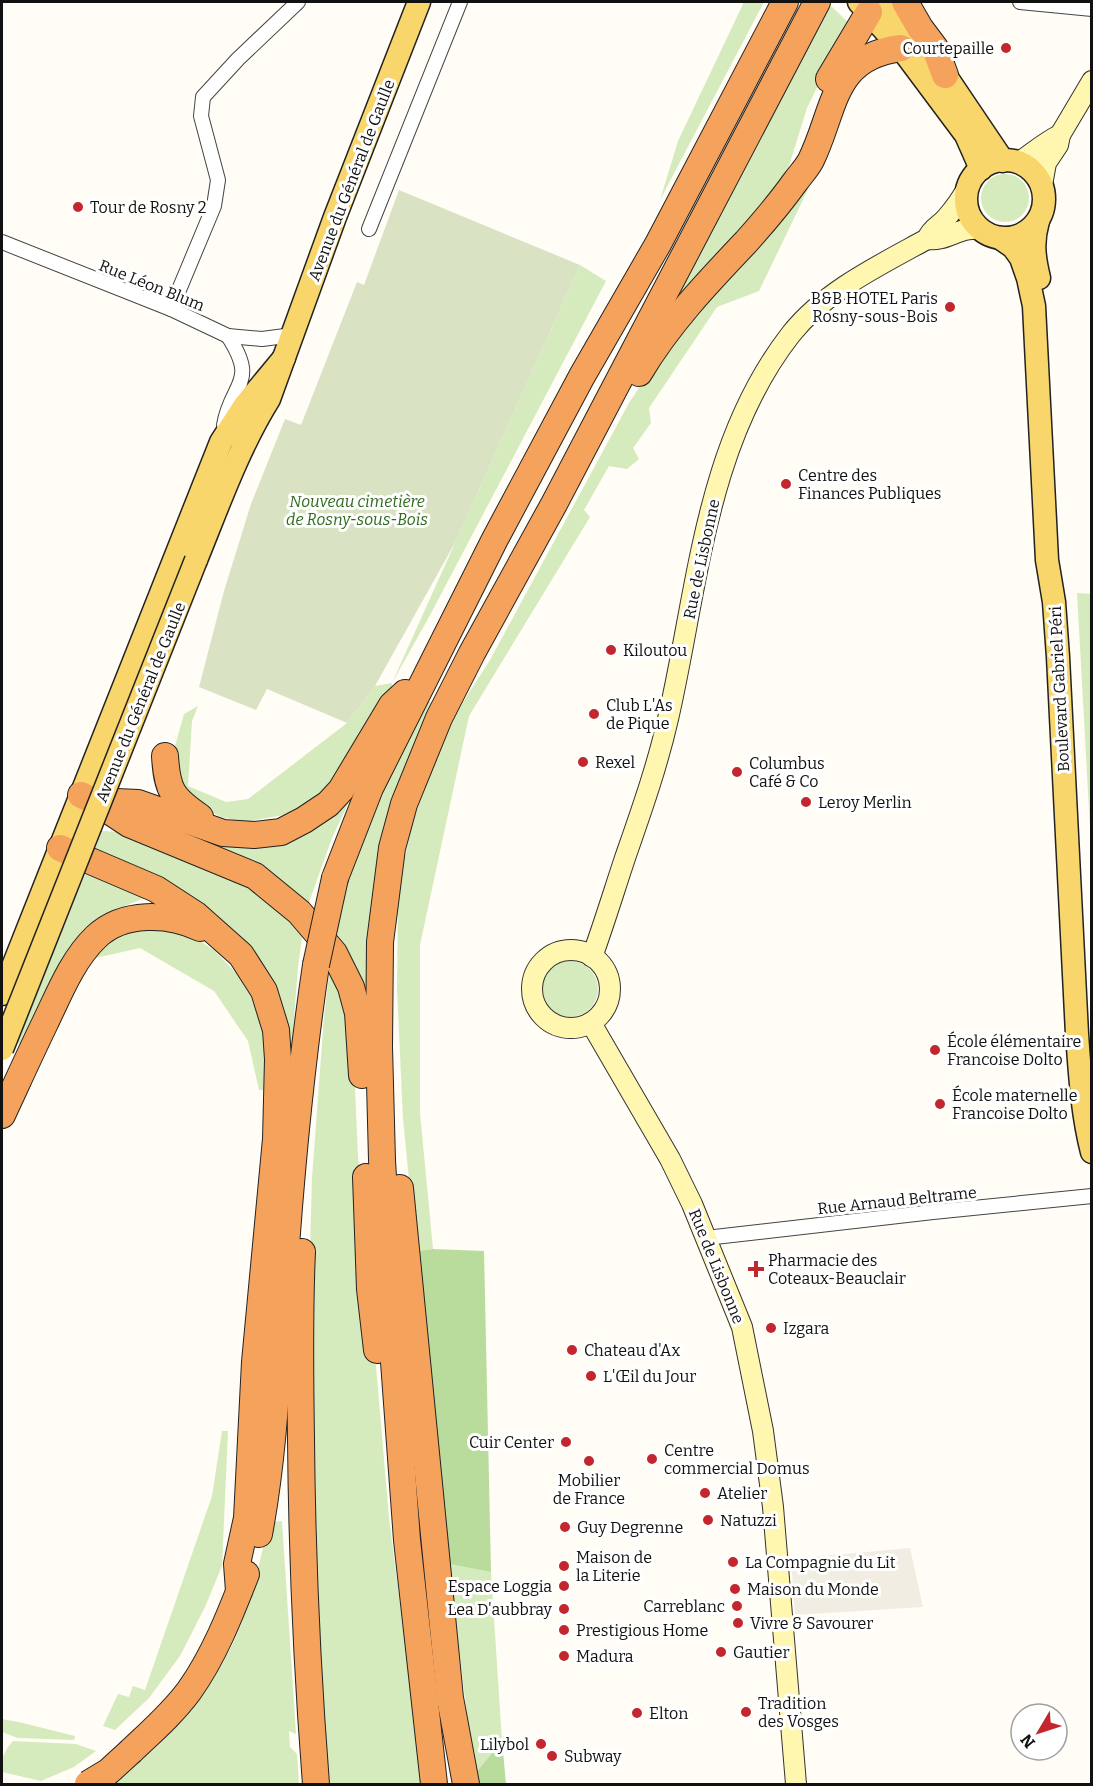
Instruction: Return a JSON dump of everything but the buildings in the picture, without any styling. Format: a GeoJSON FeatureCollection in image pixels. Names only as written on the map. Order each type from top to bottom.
{"type":"FeatureCollection","features":[{"type":"Feature","properties":{"kind":"highway"},"geometry":{"type":"LineString","coordinates":[[88,1785],[108,1772],[131,1751],[188,1692],[207,1663],[224,1628],[257,1544],[268,1484],[284,1264],[303,1066],[316,965],[335,878],[370,788],[500,529],[582,376],[663,234],[785,2]]}},
{"type":"Feature","properties":{"kind":"highway"},"geometry":{"type":"LineString","coordinates":[[905,2],[935,48],[945,75]]}},
{"type":"Feature","properties":{"kind":"highway"},"geometry":{"type":"LineString","coordinates":[[797,179],[810,127],[821,96],[871,4]]}},
{"type":"Feature","properties":{"kind":"highway"},"geometry":{"type":"LineString","coordinates":[[434,1785],[407,1540],[382,1160],[379,1046],[380,942],[392,848],[404,804],[444,709],[472,653],[554,504],[813,8]]}},
{"type":"Feature","properties":{"kind":"highway"},"geometry":{"type":"LineString","coordinates":[[554,504],[626,396],[650,354],[676,319],[765,221],[810,162],[843,79],[866,57],[883,50],[900,48]]}},
{"type":"Feature","properties":{"kind":"highway"},"geometry":{"type":"LineString","coordinates":[[88,798],[138,803],[223,833],[254,835],[281,832],[328,804],[341,790],[392,705],[429,670]]}},
{"type":"Feature","properties":{"kind":"highway"},"geometry":{"type":"LineString","coordinates":[[165,756],[166,777],[173,796],[184,807],[223,833]]}},
{"type":"Feature","properties":{"kind":"highway"},"geometry":{"type":"LineString","coordinates":[[88,798],[129,824],[255,876],[299,912],[334,953],[351,987],[358,1013],[361,1041],[370,1289],[388,1442],[407,1540]]}},
{"type":"Feature","properties":{"kind":"highway"},"geometry":{"type":"LineString","coordinates":[[60,848],[156,889],[196,915],[225,939],[241,955],[264,991],[276,1030],[278,1059],[276,1138],[255,1362],[247,1518],[237,1564],[239,1591]]}},
{"type":"Feature","properties":{"kind":"highway"},"geometry":{"type":"LineString","coordinates":[[2,1115],[60,990],[81,955],[97,936],[117,923],[140,918],[164,917],[189,923],[225,939]]}},
{"type":"Feature","properties":{"kind":"highway"},"geometry":{"type":"LineString","coordinates":[[379,1046],[390,1090],[450,1698],[466,1785]]}},
{"type":"Feature","properties":{"kind":"highway"},"geometry":{"type":"LineString","coordinates":[[303,1066],[305,1172],[301,1287],[302,1531],[308,1689],[316,1785]]}},
{"type":"Feature","properties":{"kind":"main road","name":"Avenue du Général de Gaulle"},"geometry":{"type":"LineString","coordinates":[[2,1049],[222,495],[269,399],[335,217],[419,2]]}},
{"type":"Feature","properties":{"kind":"main road"},"geometry":{"type":"LineString","coordinates":[[871,4],[945,75],[1010,162]]}},
{"type":"Feature","properties":{"kind":"main road"},"geometry":{"type":"LineString","coordinates":[[871,4],[900,48],[966,135],[976,177]]}},
{"type":"Feature","properties":{"kind":"main road"},"geometry":{"type":"LineString","coordinates":[[1010,162],[1032,171],[1042,185],[1044,204],[1038,221],[1031,229],[1011,238],[991,234],[969,213],[967,204],[976,177],[992,163],[1010,162]]}},
{"type":"Feature","properties":{"kind":"main road","name":"Boulevard Gabriel Péri"},"geometry":{"type":"LineString","coordinates":[[1038,221],[1033,238],[1033,252],[1048,337],[1087,1045],[1092,1094]]}},
{"type":"Feature","properties":{"kind":"main road","name":"Boulevard Gabriel Péri"},"geometry":{"type":"LineString","coordinates":[[991,234],[1013,247],[1021,258],[1032,292],[1036,322],[1040,444],[1047,561],[1054,602],[1057,646],[1080,1086],[1086,1130],[1092,1152]]}},
{"type":"Feature","properties":{"kind":"main road","name":"Avenue du Général de Gaulle"},"geometry":{"type":"LineString","coordinates":[[2,994],[60,848],[88,798],[172,562],[221,442],[245,405],[284,358]]}},
{"type":"Feature","properties":{"kind":"street"},"geometry":{"type":"LineString","coordinates":[[171,309],[214,206],[218,180],[201,116],[203,97],[238,59],[298,2]]}},
{"type":"Feature","properties":{"kind":"street"},"geometry":{"type":"LineString","coordinates":[[369,229],[460,2]]}},
{"type":"Feature","properties":{"kind":"street"},"geometry":{"type":"LineString","coordinates":[[1020,2],[1092,9]]}},
{"type":"Feature","properties":{"kind":"street"},"geometry":{"type":"LineString","coordinates":[[1042,185],[1046,163],[1092,81]]}},
{"type":"Feature","properties":{"kind":"street"},"geometry":{"type":"LineString","coordinates":[[1010,162],[1036,152],[1050,139],[1060,135]]}},
{"type":"Feature","properties":{"kind":"street","name":"Rue de Lisbonne"},"geometry":{"type":"LineString","coordinates":[[592,957],[654,773],[677,679],[713,499],[741,417],[765,372],[804,319],[851,283],[927,238],[932,229],[943,222],[958,205],[976,177]]}},
{"type":"Feature","properties":{"kind":"street","name":"Rue de Lisbonne"},"geometry":{"type":"LineString","coordinates":[[927,238],[937,240],[965,229],[991,234]]}},
{"type":"Feature","properties":{"kind":"street","name":"Rue Léon Blum"},"geometry":{"type":"LineString","coordinates":[[2,242],[171,309],[228,336],[262,339],[293,335]]}},
{"type":"Feature","properties":{"kind":"street"},"geometry":{"type":"LineString","coordinates":[[221,442],[225,417],[242,381],[242,364],[228,336]]}},
{"type":"Feature","properties":{"kind":"street"},"geometry":{"type":"LineString","coordinates":[[570,950],[592,957],[606,974],[609,996],[606,1006],[591,1023],[572,1028],[553,1024],[542,1016],[532,996],[535,974],[541,964],[559,952],[570,950]]}},
{"type":"Feature","properties":{"kind":"street","name":"Rue de Lisbonne"},"geometry":{"type":"LineString","coordinates":[[591,1023],[670,1159],[706,1238],[742,1327],[763,1431],[774,1517],[796,1785]]}},
{"type":"Feature","properties":{"kind":"street","name":"Rue Arnaud Beltrame"},"geometry":{"type":"LineString","coordinates":[[706,1238],[1092,1196]]}},
{"type":"Feature","properties":{"kind":"green space"},"geometry":{"type":"Polygon","coordinates":[[[744,2],[764,2],[660,200],[678,141],[744,2]]]}},
{"type":"Feature","properties":{"kind":"green space"},"geometry":{"type":"Polygon","coordinates":[[[830,5],[853,27],[826,69],[807,108],[788,169],[768,207],[663,318],[830,5]]]}},
{"type":"Feature","properties":{"kind":"green space"},"geometry":{"type":"Polygon","coordinates":[[[1000,174],[1010,174],[1025,184],[1029,198],[1025,212],[1019,218],[1010,222],[1000,222],[985,212],[981,203],[981,193],[991,178],[1000,174]]]}},
{"type":"Feature","properties":{"kind":"green space"},"geometry":{"type":"Polygon","coordinates":[[[813,179],[759,291],[717,307],[649,408],[651,423],[633,448],[639,459],[627,469],[609,466],[584,510],[590,517],[469,716],[420,945],[420,1113],[433,1249],[416,1251],[403,1119],[397,990],[398,888],[413,821],[441,743],[456,713],[490,660],[629,403],[658,359],[813,179]]]}},
{"type":"Feature","properties":{"kind":"green space","name":"Nouveau cimetière de Rosny-sous-Bois"},"geometry":{"type":"Polygon","coordinates":[[[399,190],[580,265],[456,541],[375,686],[347,723],[267,689],[256,710],[199,687],[224,591],[251,504],[285,419],[301,425],[357,282],[364,285],[399,190]]]}},
{"type":"Feature","properties":{"kind":"green space"},"geometry":{"type":"Polygon","coordinates":[[[580,265],[606,281],[392,683],[580,265]]]}},
{"type":"Feature","properties":{"kind":"green space"},"geometry":{"type":"Polygon","coordinates":[[[1077,593],[1091,594],[1091,846],[1077,593]]]}},
{"type":"Feature","properties":{"kind":"green space"},"geometry":{"type":"Polygon","coordinates":[[[392,683],[391,698],[341,776],[315,802],[290,814],[244,822],[221,817],[179,795],[171,760],[184,714],[198,706],[192,721],[188,786],[226,802],[248,799],[347,723],[375,686],[392,683]]]}},
{"type":"Feature","properties":{"kind":"green space"},"geometry":{"type":"Polygon","coordinates":[[[427,700],[431,703],[395,794],[377,864],[368,1004],[336,937],[347,881],[366,823],[427,700]]]}},
{"type":"Feature","properties":{"kind":"green space"},"geometry":{"type":"Polygon","coordinates":[[[357,785],[332,838],[308,905],[266,870],[216,844],[238,846],[357,785]]]}},
{"type":"Feature","properties":{"kind":"green space"},"geometry":{"type":"Polygon","coordinates":[[[102,831],[121,832],[244,885],[275,905],[303,930],[291,1056],[277,996],[260,963],[239,936],[208,913],[94,852],[102,831]]]}},
{"type":"Feature","properties":{"kind":"green space"},"geometry":{"type":"Polygon","coordinates":[[[86,872],[144,898],[105,915],[77,941],[66,956],[48,992],[26,1045],[16,1043],[86,872]]]}},
{"type":"Feature","properties":{"kind":"green space"},"geometry":{"type":"Polygon","coordinates":[[[130,929],[182,930],[214,950],[237,974],[258,1008],[265,1046],[267,1090],[259,1090],[248,1041],[214,991],[140,948],[91,959],[98,945],[130,929]]]}},
{"type":"Feature","properties":{"kind":"green space"},"geometry":{"type":"Polygon","coordinates":[[[565,961],[575,961],[590,969],[596,978],[598,989],[596,1000],[590,1009],[575,1017],[565,1017],[554,1012],[547,1005],[542,994],[542,984],[547,973],[554,966],[565,961]]]}},
{"type":"Feature","properties":{"kind":"green space"},"geometry":{"type":"Polygon","coordinates":[[[330,967],[352,1023],[358,1156],[389,1518],[423,1784],[321,1784],[307,1355],[312,1178],[330,967]]]}},
{"type":"Feature","properties":{"kind":"green space"},"geometry":{"type":"Polygon","coordinates":[[[433,1249],[484,1251],[491,1572],[449,1564],[416,1251],[433,1249]]]}},
{"type":"Feature","properties":{"kind":"green space"},"geometry":{"type":"Polygon","coordinates":[[[222,1431],[228,1431],[222,1566],[205,1607],[180,1656],[149,1698],[115,1730],[103,1726],[118,1694],[129,1697],[133,1686],[145,1690],[212,1496],[222,1431]]]}},
{"type":"Feature","properties":{"kind":"green space"},"geometry":{"type":"Polygon","coordinates":[[[282,1521],[296,1734],[289,1731],[290,1747],[297,1754],[299,1784],[110,1784],[145,1757],[177,1726],[217,1672],[242,1622],[253,1589],[269,1522],[282,1521]]]}},
{"type":"Feature","properties":{"kind":"green space"},"geometry":{"type":"Polygon","coordinates":[[[449,1564],[491,1572],[502,1741],[474,1775],[449,1564]]]}},
{"type":"Feature","properties":{"kind":"green space"},"geometry":{"type":"Polygon","coordinates":[[[2,1719],[75,1736],[74,1740],[18,1738],[2,1732],[2,1719]]]}},
{"type":"Feature","properties":{"kind":"green space"},"geometry":{"type":"Polygon","coordinates":[[[13,1741],[76,1744],[96,1751],[74,1767],[41,1781],[2,1772],[4,1755],[13,1741]]]}},
{"type":"Feature","properties":{"kind":"green space"},"geometry":{"type":"Polygon","coordinates":[[[502,1741],[506,1784],[476,1784],[474,1775],[502,1741]]]}},
{"type":"Feature","properties":{"kind":"shaded area"},"geometry":{"type":"Polygon","coordinates":[[[910,1548],[923,1607],[795,1615],[791,1559],[910,1548]]]}},
{"type":"Feature","properties":{"kind":"place","name":"Courtepaille"},"geometry":{"type":"Point","coordinates":[1006,48]}},
{"type":"Feature","properties":{"kind":"place","name":"Tour de Rosny 2"},"geometry":{"type":"Point","coordinates":[78,207]}},
{"type":"Feature","properties":{"kind":"place","name":"B&B HOTEL Paris Rosny-sous-Bois"},"geometry":{"type":"Point","coordinates":[950,307]}},
{"type":"Feature","properties":{"kind":"place","name":"Centre des Finances Publiques"},"geometry":{"type":"Point","coordinates":[786,484]}},
{"type":"Feature","properties":{"kind":"place","name":"Kiloutou"},"geometry":{"type":"Point","coordinates":[611,650]}},
{"type":"Feature","properties":{"kind":"place","name":"Club L'As de Pique"},"geometry":{"type":"Point","coordinates":[594,714]}},
{"type":"Feature","properties":{"kind":"place","name":"Rexel"},"geometry":{"type":"Point","coordinates":[583,762]}},
{"type":"Feature","properties":{"kind":"place","name":"Columbus Café & Co"},"geometry":{"type":"Point","coordinates":[737,772]}},
{"type":"Feature","properties":{"kind":"place","name":"Leroy Merlin"},"geometry":{"type":"Point","coordinates":[806,802]}},
{"type":"Feature","properties":{"kind":"place","name":"École élémentaire Francoise Dolto"},"geometry":{"type":"Point","coordinates":[935,1050]}},
{"type":"Feature","properties":{"kind":"place","name":"École maternelle Francoise Dolto"},"geometry":{"type":"Point","coordinates":[940,1104]}},
{"type":"Feature","properties":{"kind":"place","name":"Pharmacie des Coteaux-Beauclair"},"geometry":{"type":"Point","coordinates":[756,1269]}},
{"type":"Feature","properties":{"kind":"place","name":"Izgara"},"geometry":{"type":"Point","coordinates":[771,1328]}},
{"type":"Feature","properties":{"kind":"place","name":"Chateau d'Ax"},"geometry":{"type":"Point","coordinates":[572,1350]}},
{"type":"Feature","properties":{"kind":"place","name":"L'Œil du Jour"},"geometry":{"type":"Point","coordinates":[591,1376]}},
{"type":"Feature","properties":{"kind":"place","name":"Cuir Center"},"geometry":{"type":"Point","coordinates":[566,1442]}},
{"type":"Feature","properties":{"kind":"place","name":"Centre commercial Domus"},"geometry":{"type":"Point","coordinates":[652,1459]}},
{"type":"Feature","properties":{"kind":"place","name":"Mobilier de France"},"geometry":{"type":"Point","coordinates":[589,1461]}},
{"type":"Feature","properties":{"kind":"place","name":"Atelier"},"geometry":{"type":"Point","coordinates":[705,1493]}},
{"type":"Feature","properties":{"kind":"place","name":"Natuzzi"},"geometry":{"type":"Point","coordinates":[708,1520]}},
{"type":"Feature","properties":{"kind":"place","name":"Guy Degrenne"},"geometry":{"type":"Point","coordinates":[565,1527]}},
{"type":"Feature","properties":{"kind":"place","name":"La Compagnie du Lit"},"geometry":{"type":"Point","coordinates":[733,1562]}},
{"type":"Feature","properties":{"kind":"place","name":"Maison de la Literie"},"geometry":{"type":"Point","coordinates":[564,1566]}},
{"type":"Feature","properties":{"kind":"place","name":"Espace Loggia"},"geometry":{"type":"Point","coordinates":[564,1586]}},
{"type":"Feature","properties":{"kind":"place","name":"Maison du Monde"},"geometry":{"type":"Point","coordinates":[735,1589]}},
{"type":"Feature","properties":{"kind":"place","name":"Carreblanc"},"geometry":{"type":"Point","coordinates":[737,1606]}},
{"type":"Feature","properties":{"kind":"place","name":"Lea D'aubbray"},"geometry":{"type":"Point","coordinates":[564,1609]}},
{"type":"Feature","properties":{"kind":"place","name":"Vivre & Savourer"},"geometry":{"type":"Point","coordinates":[738,1623]}},
{"type":"Feature","properties":{"kind":"place","name":"Prestigious Home"},"geometry":{"type":"Point","coordinates":[564,1630]}},
{"type":"Feature","properties":{"kind":"place","name":"Gautier"},"geometry":{"type":"Point","coordinates":[721,1652]}},
{"type":"Feature","properties":{"kind":"place","name":"Madura"},"geometry":{"type":"Point","coordinates":[564,1656]}},
{"type":"Feature","properties":{"kind":"place","name":"Tradition des Vosges"},"geometry":{"type":"Point","coordinates":[746,1712]}},
{"type":"Feature","properties":{"kind":"place","name":"Elton"},"geometry":{"type":"Point","coordinates":[637,1713]}},
{"type":"Feature","properties":{"kind":"place","name":"Lilybol"},"geometry":{"type":"Point","coordinates":[541,1744]}},
{"type":"Feature","properties":{"kind":"place","name":"Subway"},"geometry":{"type":"Point","coordinates":[552,1756]}}]}
